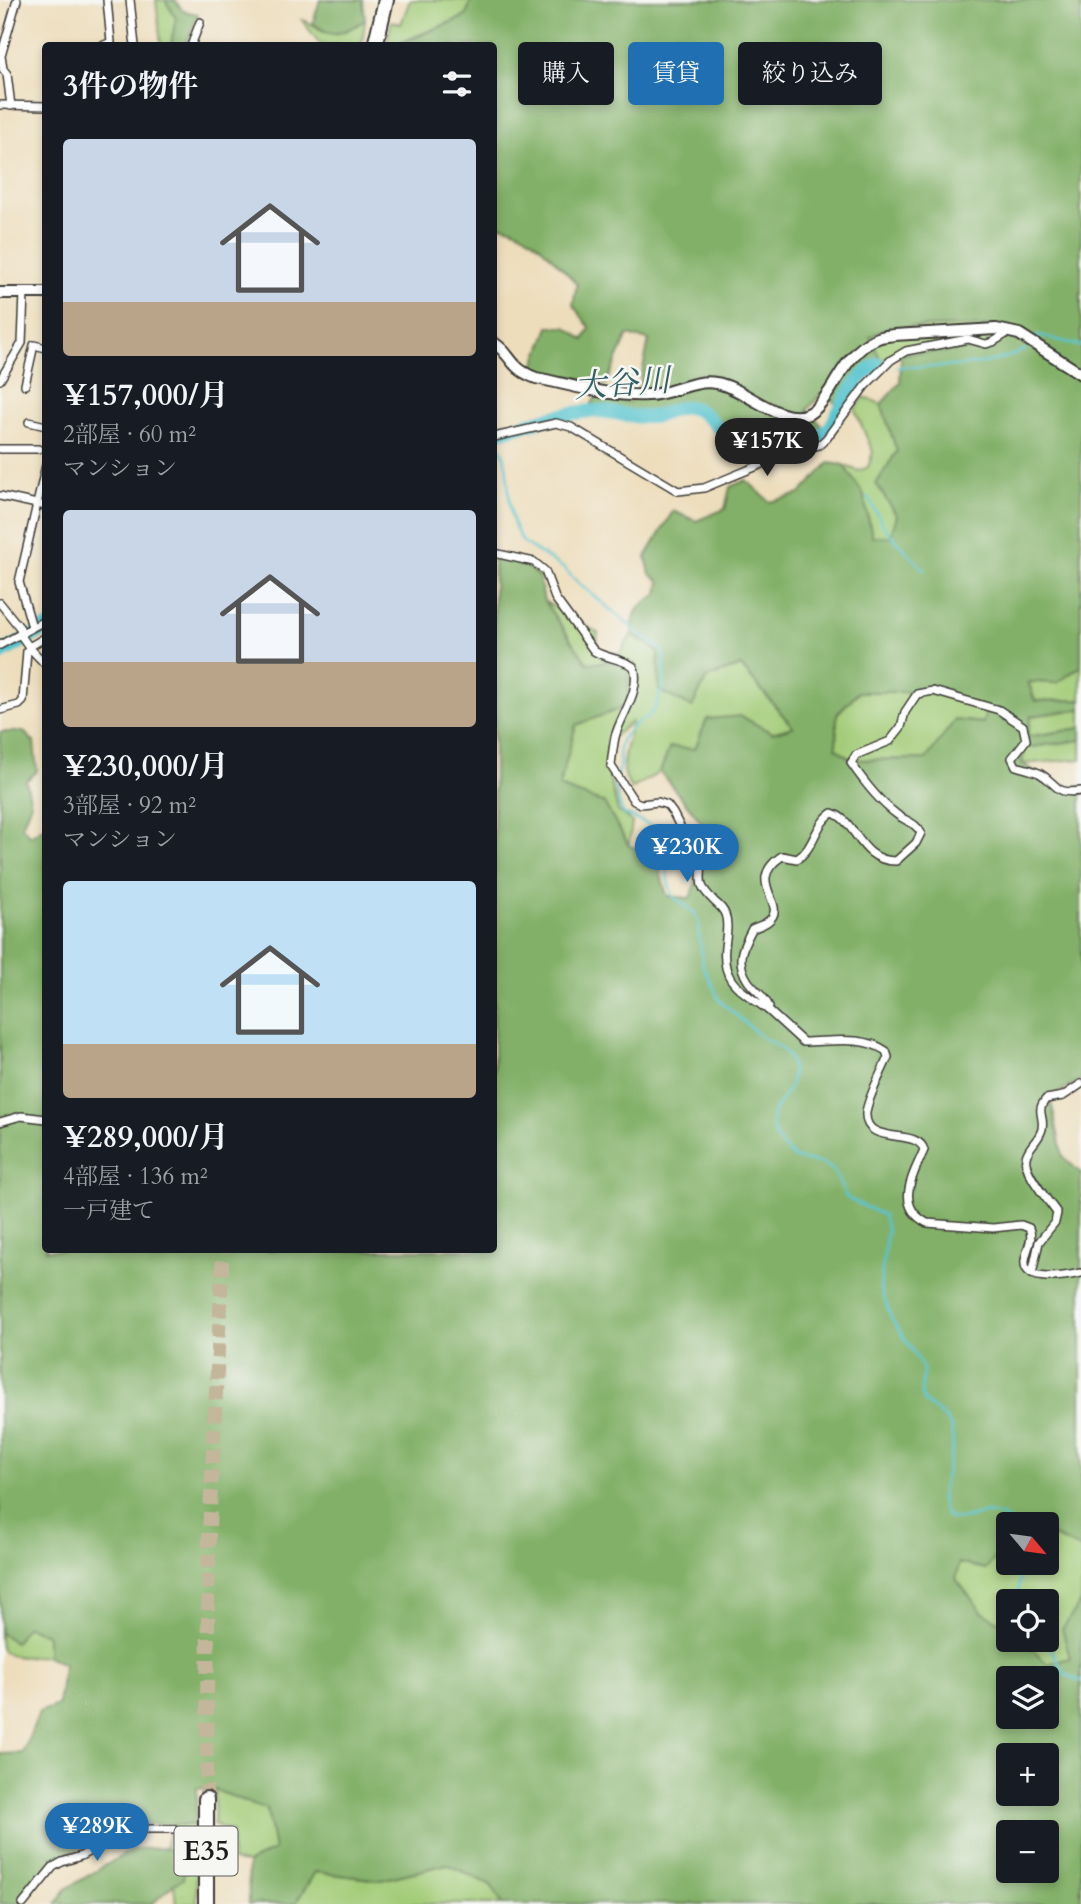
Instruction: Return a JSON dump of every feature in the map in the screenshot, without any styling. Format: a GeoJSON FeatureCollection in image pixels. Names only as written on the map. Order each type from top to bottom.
{"type":"FeatureCollection","features":[{"type":"Feature","properties":{"kind":"highway"},"geometry":{"type":"LineString","coordinates":[[376,42],[384,0]]}},
{"type":"Feature","properties":{"kind":"highway","name":"E35"},"geometry":{"type":"LineString","coordinates":[[206,1799],[206,1904]]}},
{"type":"Feature","properties":{"kind":"street"},"geometry":{"type":"LineString","coordinates":[[11,106],[1,56],[17,0]]}},
{"type":"Feature","properties":{"kind":"street"},"geometry":{"type":"LineString","coordinates":[[107,0],[111,42]]}},
{"type":"Feature","properties":{"kind":"street"},"geometry":{"type":"LineString","coordinates":[[130,0],[135,42]]}},
{"type":"Feature","properties":{"kind":"street"},"geometry":{"type":"LineString","coordinates":[[192,42],[200,22]]}},
{"type":"Feature","properties":{"kind":"street"},"geometry":{"type":"LineString","coordinates":[[0,106],[42,106]]}},
{"type":"Feature","properties":{"kind":"street"},"geometry":{"type":"LineString","coordinates":[[0,293],[42,293]]}},
{"type":"Feature","properties":{"kind":"street"},"geometry":{"type":"LineString","coordinates":[[0,380],[22,343],[24,293]]}},
{"type":"Feature","properties":{"kind":"street"},"geometry":{"type":"LineString","coordinates":[[497,345],[504,350],[515,366],[536,378],[591,389],[650,396],[699,383],[716,383],[732,388],[784,415],[799,417],[812,412],[823,401],[861,348],[877,338],[894,335],[996,329],[1010,331],[1026,338],[1081,374]]}},
{"type":"Feature","properties":{"kind":"street"},"geometry":{"type":"LineString","coordinates":[[497,436],[556,423],[571,427],[678,491],[704,488],[777,458],[819,445],[865,386],[891,360],[906,351],[968,339],[986,344],[1010,331]]}},
{"type":"Feature","properties":{"kind":"street"},"geometry":{"type":"LineString","coordinates":[[25,386],[34,345],[42,347]]}},
{"type":"Feature","properties":{"kind":"street"},"geometry":{"type":"LineString","coordinates":[[29,422],[42,425]]}},
{"type":"Feature","properties":{"kind":"street"},"geometry":{"type":"LineString","coordinates":[[0,449],[38,449]]}},
{"type":"Feature","properties":{"kind":"street"},"geometry":{"type":"LineString","coordinates":[[32,627],[19,582],[42,481]]}},
{"type":"Feature","properties":{"kind":"street"},"geometry":{"type":"LineString","coordinates":[[0,496],[42,505]]}},
{"type":"Feature","properties":{"kind":"street"},"geometry":{"type":"LineString","coordinates":[[497,554],[534,562],[540,566],[545,571],[555,598],[594,651],[634,667],[636,675],[629,705],[615,736],[611,766],[634,801],[641,804],[658,802],[667,805],[702,863],[700,881],[703,890],[724,910],[727,920],[723,961],[729,977],[744,995],[752,997],[803,1042],[864,1041],[886,1051],[888,1057],[866,1110],[866,1121],[873,1130],[917,1140],[922,1144],[924,1150],[909,1185],[908,1195],[919,1219],[928,1223],[993,1227],[1021,1225],[1029,1228],[1032,1236],[1024,1262],[1027,1270],[1032,1274],[1052,1278],[1081,1273]]}},
{"type":"Feature","properties":{"kind":"street"},"geometry":{"type":"LineString","coordinates":[[0,603],[20,628],[28,646],[42,662]]}},
{"type":"Feature","properties":{"kind":"street"},"geometry":{"type":"LineString","coordinates":[[0,645],[42,622]]}},
{"type":"Feature","properties":{"kind":"street"},"geometry":{"type":"LineString","coordinates":[[28,646],[42,639]]}},
{"type":"Feature","properties":{"kind":"street"},"geometry":{"type":"LineString","coordinates":[[0,710],[19,705],[23,701],[28,646]]}},
{"type":"Feature","properties":{"kind":"street"},"geometry":{"type":"LineString","coordinates":[[768,1010],[766,999],[748,981],[740,960],[742,948],[752,929],[768,922],[775,913],[775,904],[765,886],[765,878],[774,861],[782,856],[797,859],[803,856],[825,817],[832,813],[840,816],[866,850],[888,861],[896,861],[916,843],[921,833],[918,827],[895,814],[851,763],[856,755],[890,741],[917,695],[933,691],[999,710],[1023,726],[1026,740],[1012,758],[1016,765],[1040,774],[1066,793],[1081,791]]}},
{"type":"Feature","properties":{"kind":"street"},"geometry":{"type":"LineString","coordinates":[[1032,1274],[1039,1242],[1055,1222],[1057,1213],[1027,1170],[1025,1160],[1030,1148],[1039,1139],[1043,1124],[1041,1105],[1046,1098],[1063,1096],[1081,1084]]}},
{"type":"Feature","properties":{"kind":"street"},"geometry":{"type":"LineString","coordinates":[[0,1122],[21,1116],[42,1119]]}},
{"type":"Feature","properties":{"kind":"street"},"geometry":{"type":"LineString","coordinates":[[23,1904],[53,1867],[62,1861],[81,1856],[129,1829],[175,1829]]}},
{"type":"Feature","properties":{"kind":"green space"},"geometry":{"type":"Polygon","coordinates":[[[156,0],[165,0],[176,18],[172,42],[161,42],[156,0]]]}},
{"type":"Feature","properties":{"kind":"green space"},"geometry":{"type":"Polygon","coordinates":[[[165,0],[175,0],[183,11],[198,14],[187,42],[172,42],[176,18],[165,0]]]}},
{"type":"Feature","properties":{"kind":"green space"},"geometry":{"type":"Polygon","coordinates":[[[320,0],[363,0],[365,20],[339,33],[320,29],[313,23],[320,0]]]}},
{"type":"Feature","properties":{"kind":"green space"},"geometry":{"type":"Polygon","coordinates":[[[410,0],[471,0],[466,16],[401,42],[387,42],[392,21],[401,24],[410,0]]]}},
{"type":"Feature","properties":{"kind":"green space"},"geometry":{"type":"Polygon","coordinates":[[[471,0],[1081,0],[1081,666],[1057,683],[1028,682],[1035,701],[1081,700],[1081,709],[1031,716],[1027,737],[1081,728],[1081,740],[1025,748],[1022,763],[1061,789],[1081,786],[1081,1080],[1050,1097],[1063,1157],[1081,1173],[1081,1549],[1059,1539],[1059,1512],[996,1512],[996,1557],[986,1569],[959,1563],[956,1579],[982,1612],[996,1620],[996,1652],[1036,1652],[1047,1664],[1070,1658],[1062,1629],[1081,1602],[1081,1904],[503,1904],[491,1885],[447,1864],[381,1880],[315,1872],[295,1904],[249,1904],[248,1863],[274,1850],[267,1809],[215,1790],[197,1788],[195,1825],[128,1824],[53,1861],[19,1904],[0,1904],[0,1754],[23,1753],[39,1712],[58,1705],[64,1664],[47,1656],[47,1635],[27,1626],[15,1642],[0,1633],[0,732],[24,732],[34,742],[37,771],[26,781],[31,803],[22,826],[30,836],[42,828],[42,1253],[497,1253],[497,557],[521,562],[539,577],[544,601],[587,663],[630,661],[627,706],[576,725],[559,787],[604,803],[629,846],[655,853],[667,896],[690,898],[713,836],[660,772],[670,747],[695,749],[707,719],[741,716],[772,733],[793,727],[741,666],[707,678],[692,707],[659,691],[658,652],[632,634],[638,609],[658,594],[660,581],[650,574],[646,557],[673,511],[696,521],[725,509],[730,487],[746,480],[770,502],[800,494],[829,463],[843,465],[863,493],[872,536],[890,537],[897,516],[876,484],[897,451],[881,404],[900,383],[901,354],[982,349],[1011,335],[1009,326],[890,327],[870,337],[881,360],[842,408],[822,393],[807,410],[828,432],[818,443],[760,441],[728,433],[698,408],[686,404],[655,415],[591,405],[596,397],[629,402],[639,388],[649,340],[628,335],[606,384],[533,369],[549,327],[566,327],[584,340],[590,328],[573,305],[577,284],[560,265],[529,237],[506,226],[497,225],[497,42],[404,42],[466,16],[471,0]],[[858,692],[837,714],[836,748],[852,760],[926,759],[955,720],[983,723],[987,709],[933,692],[858,692]]]}},
{"type":"Feature","properties":{"kind":"green space"},"geometry":{"type":"Polygon","coordinates":[[[302,20],[334,34],[365,20],[362,42],[319,42],[302,20]]]}},
{"type":"Feature","properties":{"kind":"green space"},"geometry":{"type":"Polygon","coordinates":[[[1009,326],[1011,335],[982,349],[901,354],[881,360],[869,338],[890,327],[1009,326]]]}},
{"type":"Feature","properties":{"kind":"green space"},"geometry":{"type":"Polygon","coordinates":[[[864,397],[881,404],[897,451],[877,484],[897,516],[891,537],[872,536],[863,493],[843,465],[859,471],[868,467],[873,452],[855,410],[864,397]]]}},
{"type":"Feature","properties":{"kind":"green space"},"geometry":{"type":"Polygon","coordinates":[[[544,601],[598,633],[597,644],[605,652],[620,653],[632,634],[658,652],[660,691],[691,707],[706,678],[741,666],[793,727],[772,733],[741,717],[695,749],[670,747],[660,772],[631,789],[623,762],[631,722],[612,738],[607,768],[618,811],[632,822],[629,846],[604,803],[558,787],[576,725],[627,706],[629,662],[587,663],[544,601]]]}},
{"type":"Feature","properties":{"kind":"green space"},"geometry":{"type":"Polygon","coordinates":[[[1081,666],[1081,700],[1035,701],[1028,681],[1057,683],[1081,666]]]}},
{"type":"Feature","properties":{"kind":"green space"},"geometry":{"type":"Polygon","coordinates":[[[858,692],[933,692],[987,708],[983,723],[955,720],[927,759],[852,760],[836,749],[837,714],[858,692]]]}},
{"type":"Feature","properties":{"kind":"green space"},"geometry":{"type":"Polygon","coordinates":[[[1081,709],[1081,728],[1026,737],[1031,716],[1081,709]]]}},
{"type":"Feature","properties":{"kind":"green space"},"geometry":{"type":"Polygon","coordinates":[[[1081,740],[1081,759],[1022,764],[1025,748],[1081,740]]]}},
{"type":"Feature","properties":{"kind":"green space"},"geometry":{"type":"Polygon","coordinates":[[[1059,1539],[1081,1549],[1081,1602],[1078,1605],[1070,1658],[1046,1665],[1035,1652],[1059,1652],[1059,1589],[996,1589],[996,1620],[982,1612],[956,1580],[958,1563],[986,1569],[996,1557],[996,1575],[1059,1575],[1059,1539]]]}},
{"type":"Feature","properties":{"kind":"green space"},"geometry":{"type":"Polygon","coordinates":[[[27,1626],[47,1635],[47,1656],[17,1656],[2,1650],[0,1633],[15,1642],[27,1626]]]}},
{"type":"Feature","properties":{"kind":"green space"},"geometry":{"type":"Polygon","coordinates":[[[215,1790],[267,1809],[274,1850],[248,1863],[232,1861],[232,1832],[214,1824],[215,1790]]]}},
{"type":"Feature","properties":{"kind":"green space"},"geometry":{"type":"Polygon","coordinates":[[[171,1825],[195,1825],[197,1904],[176,1904],[174,1884],[183,1878],[165,1848],[171,1825]]]}},
{"type":"Feature","properties":{"kind":"green space"},"geometry":{"type":"Polygon","coordinates":[[[165,1848],[185,1857],[183,1879],[152,1904],[56,1904],[66,1889],[133,1849],[165,1848]]]}},
{"type":"Feature","properties":{"kind":"green space"},"geometry":{"type":"Polygon","coordinates":[[[447,1864],[491,1885],[503,1904],[295,1904],[315,1872],[381,1880],[447,1864]]]}},
{"type":"Feature","properties":{"kind":"waterway","name":"大谷川"},"geometry":{"type":"LineString","coordinates":[[1036,337],[1042,336],[1081,346]]}},
{"type":"Feature","properties":{"kind":"waterway","name":"大谷川"},"geometry":{"type":"LineString","coordinates":[[897,367],[976,364],[1003,359],[1026,349]]}},
{"type":"Feature","properties":{"kind":"waterway","name":"大谷川"},"geometry":{"type":"LineString","coordinates":[[497,432],[572,413],[598,411],[651,417],[687,407],[698,410],[726,434],[742,441],[757,443],[811,440],[824,434],[854,386],[878,364]]}},
{"type":"Feature","properties":{"kind":"waterway"},"geometry":{"type":"LineString","coordinates":[[497,445],[504,456],[514,523],[524,543],[565,569],[661,649],[664,659],[664,683],[658,701],[647,718],[637,722],[621,741],[620,767],[615,784],[620,807],[624,814],[650,825],[660,836],[672,894],[694,912],[698,923],[703,966],[720,1001],[763,1038],[780,1047],[790,1059],[793,1073],[790,1086],[773,1113],[772,1127],[777,1139],[796,1159],[822,1163],[833,1170],[847,1198],[883,1215],[887,1231],[880,1287],[892,1320],[923,1369],[921,1394],[925,1402],[945,1418],[951,1427],[953,1445],[941,1496],[943,1510],[948,1517],[962,1519],[985,1513],[996,1515]]}},
{"type":"Feature","properties":{"kind":"waterway"},"geometry":{"type":"LineString","coordinates":[[868,497],[884,527],[924,570]]}},
{"type":"Feature","properties":{"kind":"waterway","name":"大谷川"},"geometry":{"type":"LineString","coordinates":[[0,654],[42,630]]}},
{"type":"Feature","properties":{"kind":"waterway"},"geometry":{"type":"LineString","coordinates":[[1018,1589],[1020,1575]]}},
{"type":"Feature","properties":{"kind":"waterway"},"geometry":{"type":"LineString","coordinates":[[1053,1652],[1064,1674],[1081,1681]]}},
{"type":"Feature","properties":{"kind":"tunnel"},"geometry":{"type":"LineString","coordinates":[[206,1799],[209,1531],[223,1253]]}}]}
